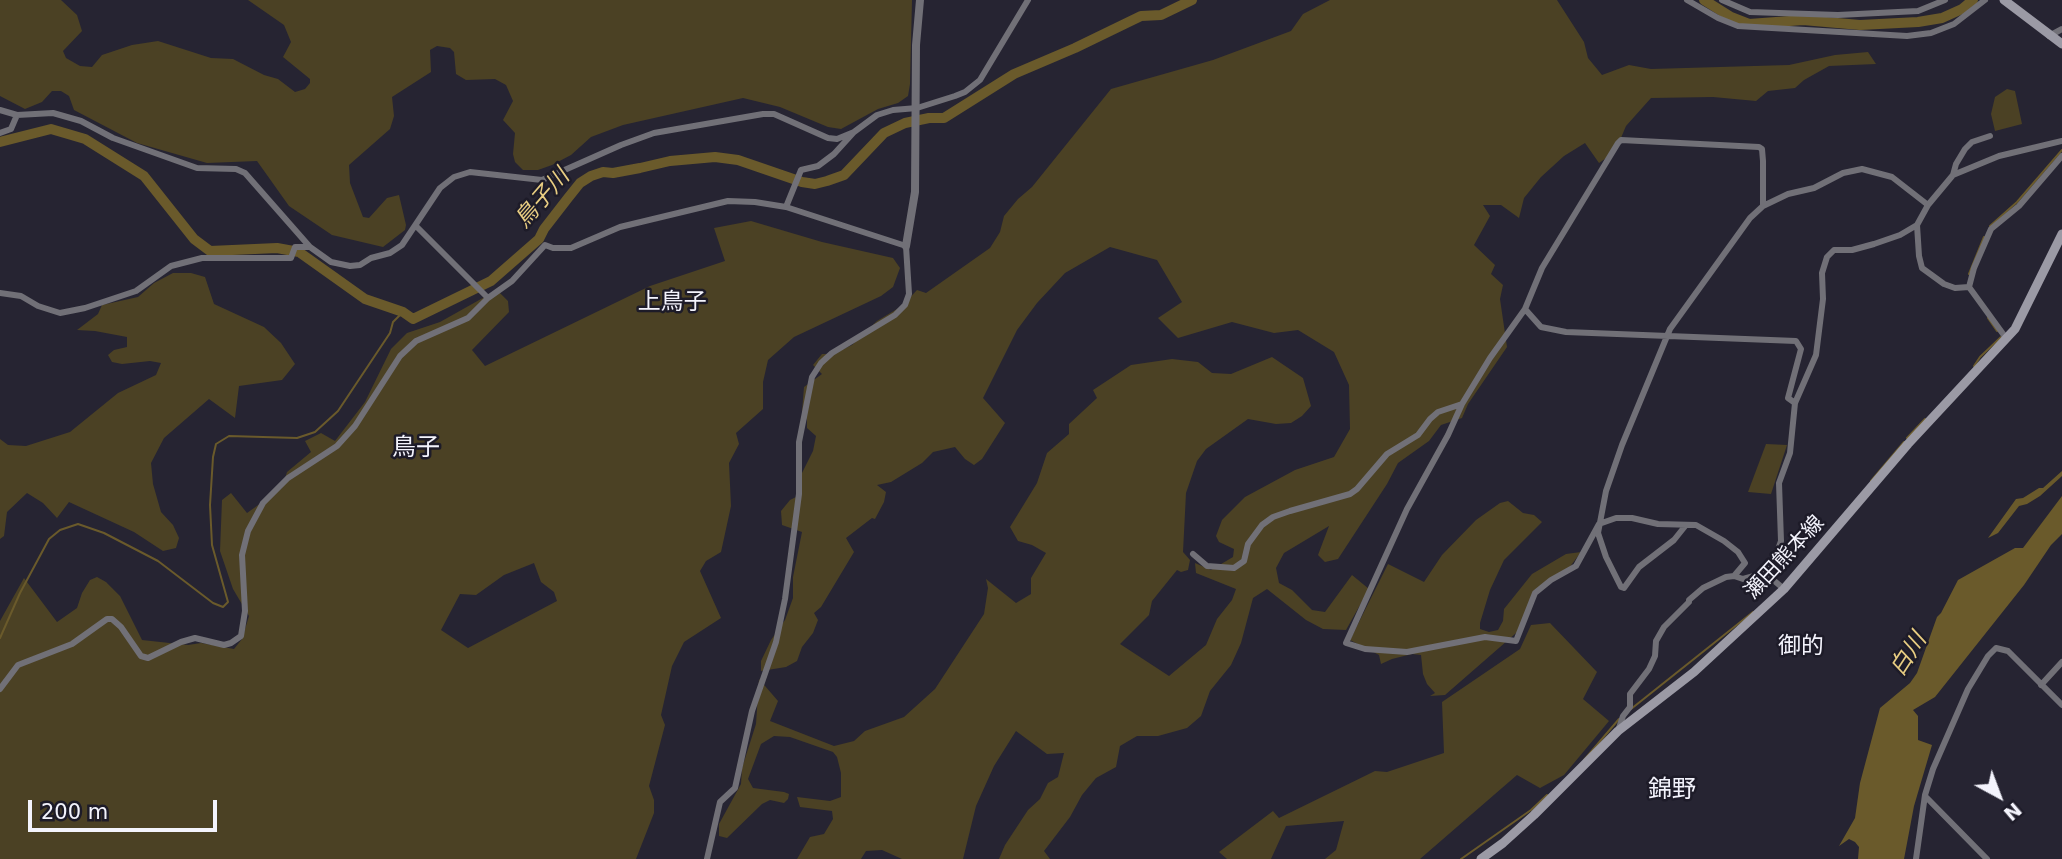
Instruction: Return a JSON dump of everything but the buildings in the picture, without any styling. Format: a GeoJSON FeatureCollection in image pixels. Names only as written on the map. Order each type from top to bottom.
{"type":"FeatureCollection","features":[{"type":"Feature","properties":{"kind":"main road"},"geometry":{"type":"LineString","coordinates":[[2004,0],[2062,44]]}},
{"type":"Feature","properties":{"kind":"main road","name":"瀬田熊本線"},"geometry":{"type":"LineString","coordinates":[[1481,859],[1534,815],[1618,731],[1694,672],[1784,589],[1908,444],[2021,319],[2062,234]]}},
{"type":"Feature","properties":{"kind":"street"},"geometry":{"type":"LineString","coordinates":[[707,859],[720,802],[735,788],[752,711],[779,631],[799,494],[799,442],[812,377],[832,353],[895,315],[905,305],[909,294],[906,246],[915,191],[916,45],[920,0]]}},
{"type":"Feature","properties":{"kind":"street"},"geometry":{"type":"LineString","coordinates":[[786,207],[801,170],[818,166],[854,132],[877,116],[893,110],[917,108],[965,92],[980,80],[1028,0]]}},
{"type":"Feature","properties":{"kind":"street"},"geometry":{"type":"LineString","coordinates":[[1687,0],[1738,26],[1907,36],[1931,33],[1954,24],[1985,0]]}},
{"type":"Feature","properties":{"kind":"street"},"geometry":{"type":"LineString","coordinates":[[1722,0],[1750,12],[1838,15],[1918,11],[1945,0]]}},
{"type":"Feature","properties":{"kind":"street"},"geometry":{"type":"LineString","coordinates":[[2049,36],[2062,29]]}},
{"type":"Feature","properties":{"kind":"street"},"geometry":{"type":"LineString","coordinates":[[0,110],[17,115],[53,113],[81,121],[113,138],[197,168],[236,169],[246,173],[310,247],[331,262],[349,265],[360,265],[402,245],[440,188],[454,177],[470,172],[542,180],[654,133],[763,114],[775,114],[828,138],[837,139],[854,132]]}},
{"type":"Feature","properties":{"kind":"street"},"geometry":{"type":"LineString","coordinates":[[0,133],[11,129],[17,115]]}},
{"type":"Feature","properties":{"kind":"street"},"geometry":{"type":"LineString","coordinates":[[1954,175],[1956,164],[1965,149],[1972,142],[1990,136]]}},
{"type":"Feature","properties":{"kind":"street"},"geometry":{"type":"LineString","coordinates":[[1734,576],[1745,563],[1738,552],[1696,525],[1658,524],[1616,518],[1600,524],[1576,566],[1535,593],[1516,640],[1485,637],[1407,652],[1366,649],[1346,643],[1407,509],[1462,404],[1525,309],[1542,268],[1605,161],[1621,140],[1759,147],[1762,149],[1763,160],[1763,206]]}},
{"type":"Feature","properties":{"kind":"street"},"geometry":{"type":"LineString","coordinates":[[1618,731],[1623,716],[1630,707],[1630,694],[1655,656],[1656,642],[1664,627],[1703,588],[1726,577],[1743,579],[1765,573],[1775,558],[1781,541],[1779,483],[1790,453],[1796,403],[1816,355],[1823,299],[1822,273],[1827,257],[1834,250],[1852,250],[1874,244],[1900,235],[1917,225],[1928,205],[1954,175],[1999,156],[2062,141]]}},
{"type":"Feature","properties":{"kind":"street"},"geometry":{"type":"LineString","coordinates":[[1969,288],[1974,268],[1991,229],[2019,206],[2062,156]]}},
{"type":"Feature","properties":{"kind":"street"},"geometry":{"type":"LineString","coordinates":[[1686,524],[1674,540],[1639,567],[1624,588],[1621,587],[1598,533],[1606,491],[1622,445],[1654,364],[1669,334],[1750,218],[1763,206],[1788,194],[1814,188],[1843,173],[1862,169],[1892,177],[1928,205]]}},
{"type":"Feature","properties":{"kind":"street"},"geometry":{"type":"LineString","coordinates":[[0,689],[18,665],[72,643],[107,619],[112,619],[121,627],[141,656],[148,658],[195,638],[224,645],[241,636],[245,611],[242,555],[248,531],[258,509],[288,478],[337,446],[355,426],[390,370],[408,348],[429,334],[468,318],[488,298],[512,281],[545,245],[553,248],[571,247],[620,227],[728,201],[786,207],[906,246]]}},
{"type":"Feature","properties":{"kind":"street"},"geometry":{"type":"LineString","coordinates":[[1917,225],[1922,268],[1944,284],[1955,288],[1969,288]]}},
{"type":"Feature","properties":{"kind":"street"},"geometry":{"type":"LineString","coordinates":[[416,226],[488,298]]}},
{"type":"Feature","properties":{"kind":"street"},"geometry":{"type":"LineString","coordinates":[[0,293],[21,296],[38,306],[60,313],[85,308],[136,290],[171,266],[202,258],[291,258],[295,247],[310,247]]}},
{"type":"Feature","properties":{"kind":"street"},"geometry":{"type":"LineString","coordinates":[[1969,288],[2006,338]]}},
{"type":"Feature","properties":{"kind":"street"},"geometry":{"type":"LineString","coordinates":[[1525,309],[1541,327],[1556,330],[1797,341],[1801,349],[1788,398],[1796,403]]}},
{"type":"Feature","properties":{"kind":"street"},"geometry":{"type":"LineString","coordinates":[[1193,554],[1207,566],[1234,568],[1244,561],[1248,544],[1262,525],[1273,517],[1350,494],[1387,454],[1418,435],[1438,412],[1462,404]]}},
{"type":"Feature","properties":{"kind":"street"},"geometry":{"type":"LineString","coordinates":[[1765,573],[1784,589]]}},
{"type":"Feature","properties":{"kind":"street"},"geometry":{"type":"LineString","coordinates":[[1916,859],[1925,795],[1937,758],[1968,689],[1988,656],[1996,648],[2008,651],[2062,705]]}},
{"type":"Feature","properties":{"kind":"street"},"geometry":{"type":"LineString","coordinates":[[2041,685],[2062,662]]}},
{"type":"Feature","properties":{"kind":"street"},"geometry":{"type":"LineString","coordinates":[[1925,795],[1987,859]]}},
{"type":"Feature","properties":{"kind":"shaded area"},"geometry":{"type":"Polygon","coordinates":[[[0,0],[61,0],[77,15],[82,31],[63,51],[66,58],[80,66],[92,67],[102,55],[132,45],[158,41],[211,58],[233,59],[278,79],[295,92],[305,89],[310,79],[283,57],[291,42],[284,25],[248,0],[912,0],[910,84],[908,96],[898,103],[878,109],[841,129],[828,127],[780,107],[743,98],[623,125],[591,137],[571,155],[552,165],[538,170],[523,170],[515,162],[513,154],[515,133],[503,120],[513,101],[506,85],[495,79],[466,80],[456,74],[454,52],[450,48],[437,46],[430,50],[431,72],[392,97],[394,116],[390,129],[349,165],[350,183],[363,217],[369,218],[387,198],[399,195],[405,230],[383,247],[332,235],[289,206],[257,161],[207,163],[137,143],[74,110],[69,96],[61,91],[52,91],[42,102],[25,109],[0,96],[0,0]]]}},
{"type":"Feature","properties":{"kind":"shaded area"},"geometry":{"type":"Polygon","coordinates":[[[1330,0],[1557,0],[1584,42],[1588,58],[1602,75],[1629,65],[1651,69],[1789,65],[1835,55],[1868,52],[1876,64],[1829,66],[1795,88],[1768,91],[1756,101],[1713,97],[1651,98],[1626,126],[1615,152],[1599,163],[1585,143],[1564,156],[1541,177],[1524,198],[1519,218],[1501,205],[1483,205],[1490,216],[1474,245],[1495,265],[1491,274],[1503,285],[1500,299],[1507,347],[1468,404],[1462,418],[1441,425],[1429,441],[1398,463],[1338,559],[1325,562],[1318,555],[1329,526],[1284,553],[1276,568],[1279,583],[1292,590],[1312,610],[1325,612],[1352,575],[1369,589],[1346,630],[1323,629],[1306,620],[1267,589],[1253,598],[1241,643],[1231,665],[1210,691],[1201,716],[1187,728],[1158,736],[1137,736],[1120,746],[1116,767],[1096,778],[1044,851],[1050,859],[999,859],[1028,810],[1040,799],[1048,783],[1058,777],[1064,753],[1047,754],[1016,731],[994,766],[976,806],[963,859],[902,859],[882,850],[866,851],[861,859],[797,859],[810,837],[824,834],[833,819],[832,811],[800,807],[797,797],[830,801],[841,797],[841,773],[833,752],[790,737],[774,736],[761,744],[748,779],[753,788],[784,792],[789,794],[788,799],[784,803],[770,800],[762,804],[727,838],[719,836],[719,824],[741,784],[742,768],[756,724],[759,679],[778,701],[770,721],[834,746],[854,741],[865,731],[904,717],[935,689],[984,614],[988,588],[986,579],[1016,603],[1031,594],[1031,578],[1046,553],[1018,541],[1010,527],[1037,483],[1047,453],[1069,434],[1069,424],[1097,398],[1093,390],[1131,365],[1172,359],[1198,362],[1212,373],[1231,374],[1272,357],[1303,378],[1311,406],[1291,423],[1276,424],[1248,419],[1206,449],[1197,461],[1186,493],[1183,552],[1190,560],[1188,570],[1177,570],[1152,601],[1149,615],[1120,644],[1169,676],[1206,645],[1217,619],[1232,600],[1236,589],[1196,573],[1195,563],[1211,570],[1233,557],[1234,549],[1219,542],[1216,536],[1222,520],[1245,497],[1295,470],[1334,457],[1350,429],[1349,385],[1334,352],[1298,330],[1274,333],[1232,322],[1178,338],[1158,318],[1182,302],[1157,260],[1110,247],[1065,273],[1017,330],[983,398],[1005,423],[982,459],[974,465],[955,447],[933,452],[922,463],[891,482],[877,485],[886,492],[884,502],[875,519],[872,518],[846,538],[854,552],[821,607],[814,613],[818,620],[797,661],[786,667],[761,671],[761,661],[785,620],[793,598],[793,577],[802,532],[782,525],[781,511],[790,500],[802,494],[802,473],[813,451],[816,436],[807,428],[807,420],[802,412],[804,387],[822,374],[813,365],[822,354],[833,354],[852,345],[877,321],[902,306],[917,290],[926,293],[990,248],[1000,232],[1004,216],[1032,187],[1111,89],[1213,60],[1291,31],[1303,14],[1330,0]]]}},
{"type":"Feature","properties":{"kind":"shaded area"},"geometry":{"type":"Polygon","coordinates":[[[2007,89],[2015,91],[2022,124],[1995,131],[1991,114],[1995,97],[2007,89]]]}},
{"type":"Feature","properties":{"kind":"shaded area"},"geometry":{"type":"Polygon","coordinates":[[[751,221],[822,242],[893,258],[900,268],[893,287],[881,296],[794,337],[768,360],[763,382],[763,409],[736,433],[739,444],[729,463],[731,506],[721,552],[706,561],[700,571],[721,618],[684,642],[672,666],[661,715],[665,725],[649,786],[654,800],[654,813],[636,859],[0,859],[0,621],[24,578],[57,622],[77,608],[90,580],[97,577],[120,596],[142,640],[188,645],[201,643],[234,649],[242,639],[249,616],[233,589],[220,551],[222,500],[231,493],[247,513],[282,488],[287,472],[311,452],[305,441],[321,433],[335,441],[365,402],[391,349],[407,333],[440,322],[497,290],[508,301],[509,312],[472,350],[485,366],[650,286],[725,261],[714,228],[751,221]],[[534,563],[504,575],[476,595],[460,594],[441,630],[468,648],[557,601],[554,592],[541,582],[534,563]]]}},
{"type":"Feature","properties":{"kind":"shaded area"},"geometry":{"type":"Polygon","coordinates":[[[173,273],[191,273],[205,277],[214,304],[264,327],[281,343],[295,364],[282,380],[239,386],[235,418],[209,399],[164,438],[151,463],[153,484],[161,512],[173,525],[179,538],[176,548],[163,551],[134,532],[69,502],[57,518],[43,503],[27,493],[7,512],[4,536],[0,539],[0,439],[8,445],[26,446],[70,432],[118,393],[156,375],[161,363],[112,362],[108,355],[114,350],[127,347],[127,337],[77,330],[98,314],[102,305],[138,297],[154,283],[173,273]]]}},
{"type":"Feature","properties":{"kind":"shaded area"},"geometry":{"type":"Polygon","coordinates":[[[1766,444],[1787,445],[1771,494],[1748,492],[1766,444]]]}},
{"type":"Feature","properties":{"kind":"shaded area"},"geometry":{"type":"Polygon","coordinates":[[[2062,471],[2062,476],[2040,496],[2019,506],[1998,533],[1988,538],[2016,499],[2043,488],[2062,471]]]}},
{"type":"Feature","properties":{"kind":"shaded area"},"geometry":{"type":"Polygon","coordinates":[[[2062,496],[2062,534],[1935,697],[1913,710],[1918,716],[1918,740],[1932,745],[1914,806],[1904,859],[1858,859],[1859,847],[1855,842],[1849,839],[1839,846],[1855,818],[1860,783],[1880,708],[1910,683],[1917,673],[1937,617],[1958,580],[2015,548],[2023,548],[2062,496]]]}},
{"type":"Feature","properties":{"kind":"shaded area"},"geometry":{"type":"Polygon","coordinates":[[[1508,501],[1523,513],[1534,515],[1542,522],[1504,560],[1490,590],[1480,629],[1489,632],[1498,630],[1503,621],[1504,609],[1532,574],[1566,554],[1581,552],[1569,568],[1539,588],[1523,627],[1445,695],[1430,696],[1435,693],[1423,674],[1421,655],[1412,654],[1381,664],[1379,655],[1350,640],[1388,564],[1424,582],[1442,555],[1476,520],[1500,503],[1508,501]]]}},
{"type":"Feature","properties":{"kind":"shaded area"},"geometry":{"type":"Polygon","coordinates":[[[1550,623],[1597,672],[1583,699],[1609,721],[1564,775],[1540,788],[1517,775],[1420,859],[1325,859],[1336,850],[1344,821],[1286,826],[1271,859],[1227,859],[1219,852],[1273,811],[1279,818],[1375,771],[1387,772],[1444,753],[1442,702],[1520,649],[1531,625],[1550,623]]]}},
{"type":"Feature","properties":{"kind":"waterway","name":"鳥子川"},"geometry":{"type":"LineString","coordinates":[[0,142],[51,129],[85,139],[144,176],[194,239],[210,251],[277,248],[299,252],[365,299],[403,312],[413,319],[491,281],[539,239],[580,183],[591,176],[670,161],[715,157],[738,160],[802,182],[815,184],[827,181],[844,175],[884,133],[905,123],[944,118],[1014,74],[1141,16],[1161,15],[1192,0]]}},
{"type":"Feature","properties":{"kind":"waterway","name":"鳥子川"},"geometry":{"type":"LineString","coordinates":[[1704,0],[1731,17],[1749,24],[1803,20],[1860,25],[1942,18],[1962,9],[1973,0]]}},
{"type":"Feature","properties":{"kind":"waterway"},"geometry":{"type":"LineString","coordinates":[[1990,226],[2017,202],[2062,150]]}},
{"type":"Feature","properties":{"kind":"waterway"},"geometry":{"type":"LineString","coordinates":[[1969,274],[1984,237]]}},
{"type":"Feature","properties":{"kind":"waterway"},"geometry":{"type":"LineString","coordinates":[[0,638],[49,539],[60,530],[78,524],[104,533],[158,561],[213,603],[223,607],[228,602],[212,545],[210,505],[216,444],[229,436],[297,438],[315,432],[338,411],[390,333],[393,322],[403,312]]}},
{"type":"Feature","properties":{"kind":"waterway"},"geometry":{"type":"LineString","coordinates":[[1988,318],[1997,331]]}},
{"type":"Feature","properties":{"kind":"waterway"},"geometry":{"type":"LineString","coordinates":[[1974,366],[2001,337]]}},
{"type":"Feature","properties":{"kind":"waterway"},"geometry":{"type":"LineString","coordinates":[[1907,438],[1925,419]]}},
{"type":"Feature","properties":{"kind":"waterway"},"geometry":{"type":"LineString","coordinates":[[1871,481],[1904,442]]}},
{"type":"Feature","properties":{"kind":"waterway"},"geometry":{"type":"LineString","coordinates":[[1631,709],[1753,612]]}},
{"type":"Feature","properties":{"kind":"waterway"},"geometry":{"type":"LineString","coordinates":[[1584,760],[1619,719]]}},
{"type":"Feature","properties":{"kind":"waterway"},"geometry":{"type":"LineString","coordinates":[[1461,859],[1531,810],[1547,795]]}},
{"type":"Feature","properties":{"kind":"district","name":"上鳥子"},"geometry":{"type":"Point","coordinates":[672,303]}},
{"type":"Feature","properties":{"kind":"district","name":"鳥子"},"geometry":{"type":"Point","coordinates":[416,449]}},
{"type":"Feature","properties":{"kind":"district","name":"御的"},"geometry":{"type":"Point","coordinates":[1801,647]}},
{"type":"Feature","properties":{"kind":"district","name":"錦野"},"geometry":{"type":"Point","coordinates":[1672,791]}},
{"type":"Feature","properties":{"kind":"water label","name":"白川"},"geometry":{"type":"Point","coordinates":[1909,655]}}]}
